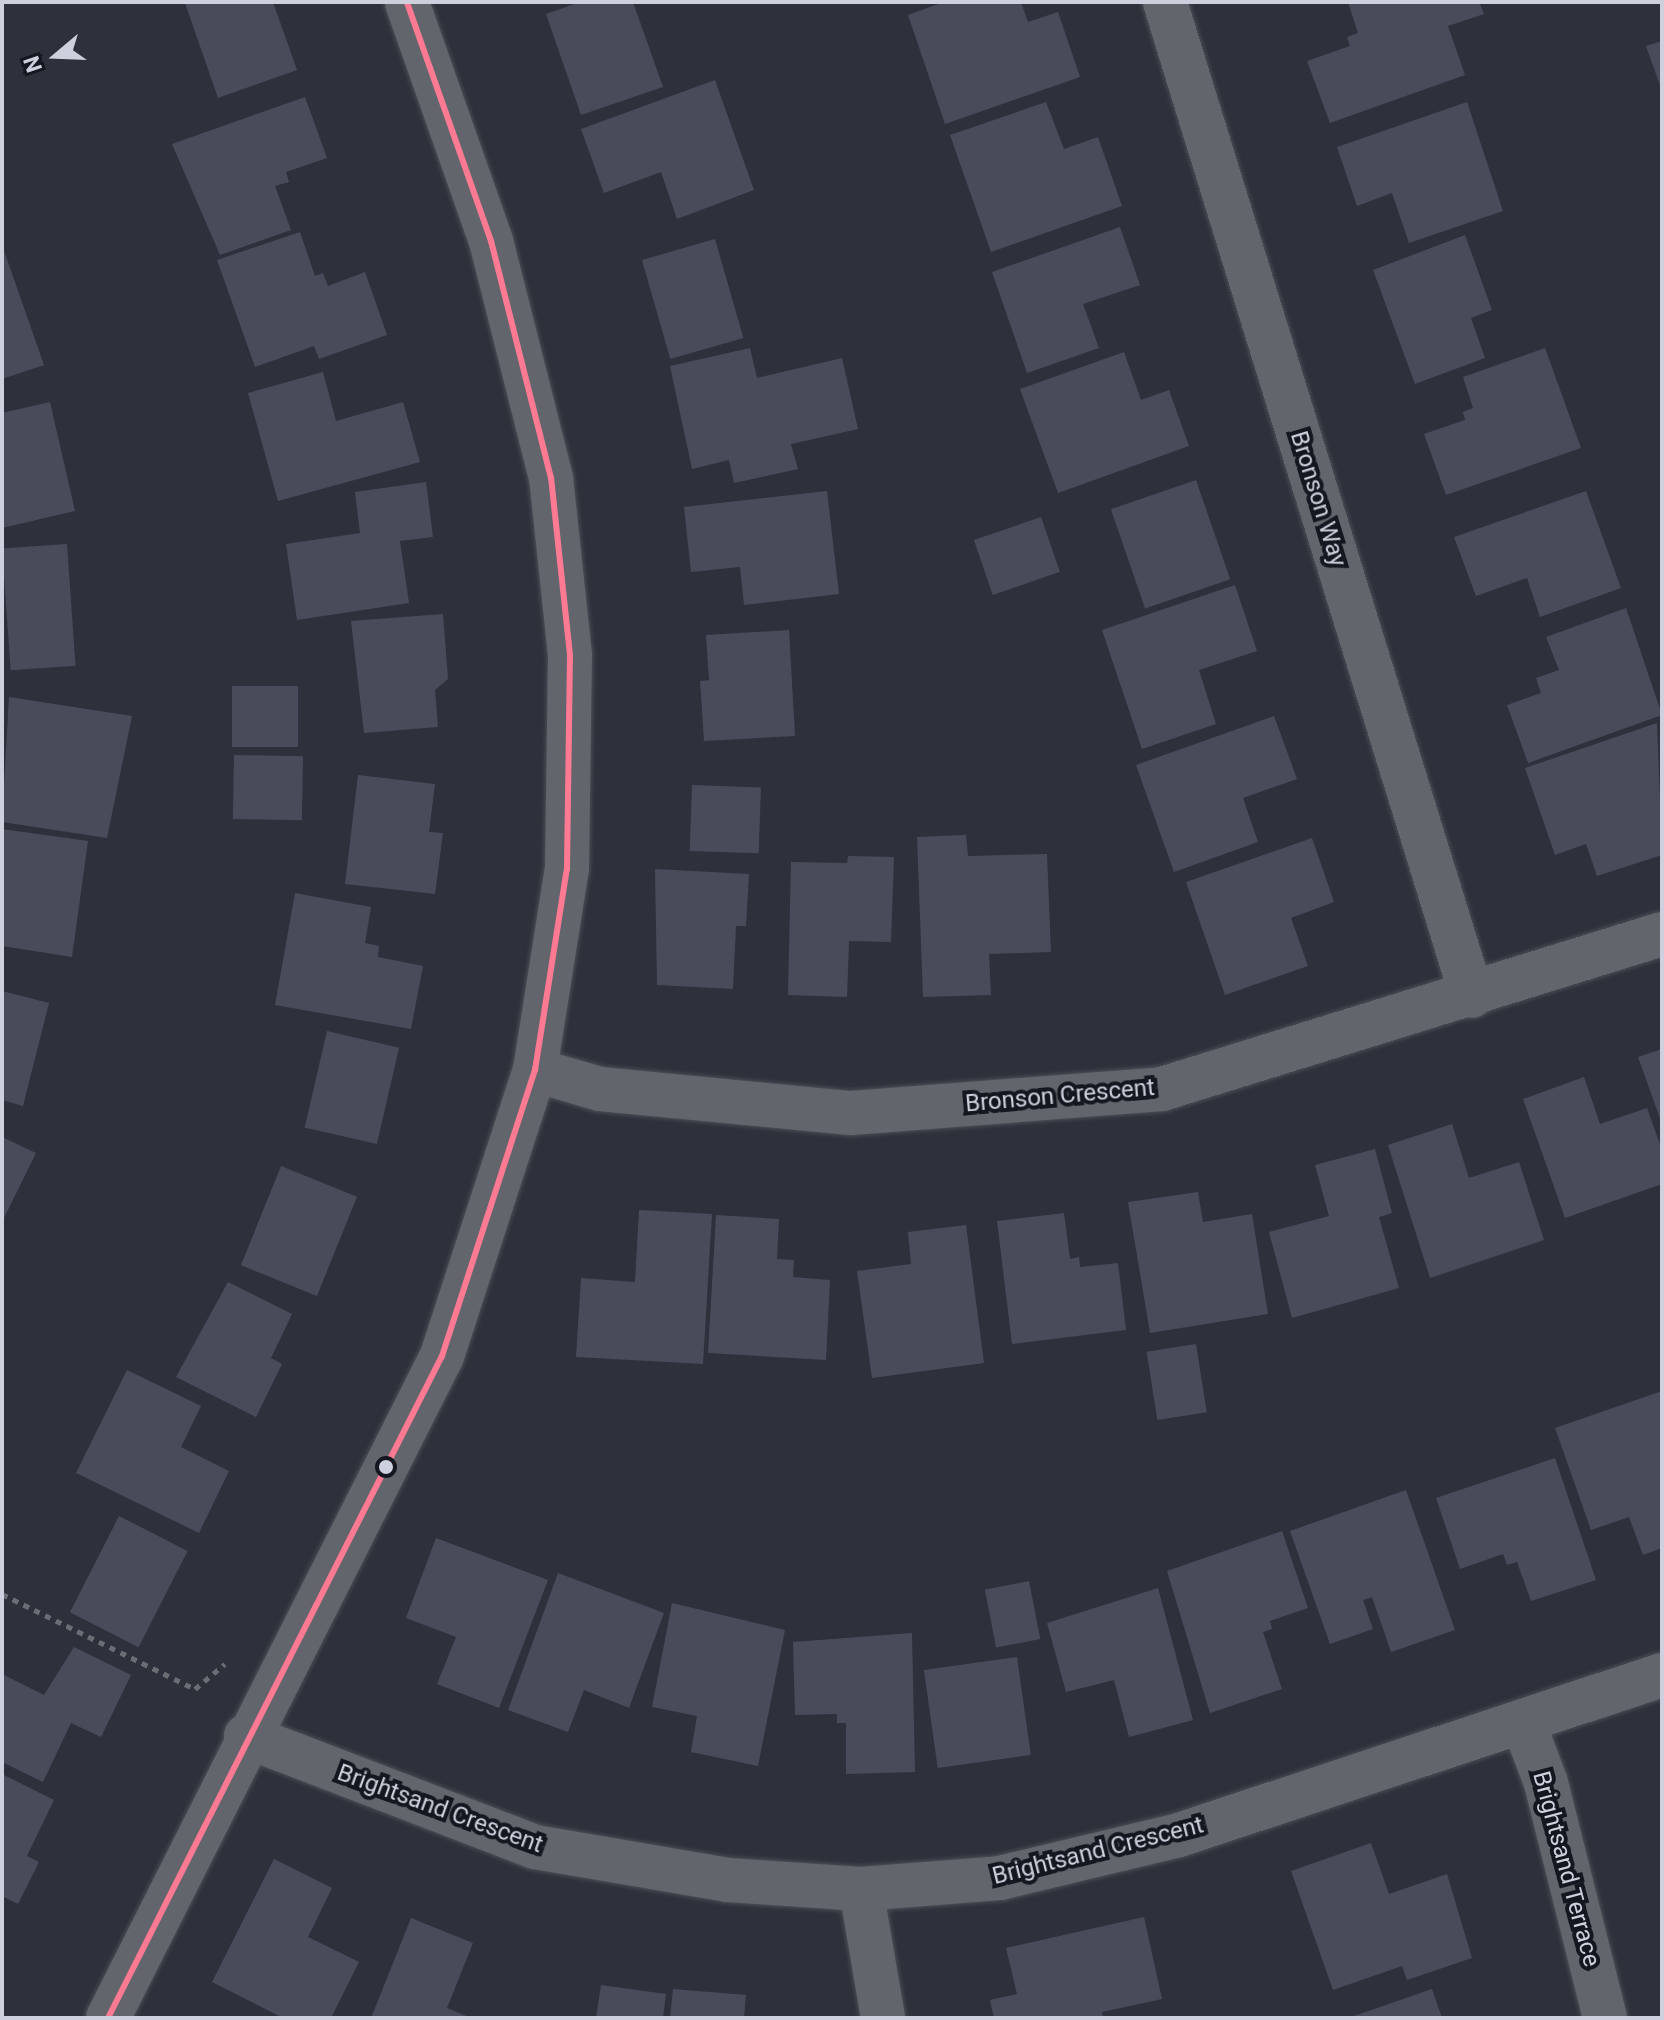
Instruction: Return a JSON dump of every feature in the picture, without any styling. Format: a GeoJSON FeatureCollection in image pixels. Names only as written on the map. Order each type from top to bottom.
{"type":"FeatureCollection","features":[{"type":"Feature","properties":{"kind":"street"},"geometry":{"type":"LineString","coordinates":[[108,2018],[246,1736],[442,1356],[535,1070],[567,869],[570,655],[551,478],[491,241],[407,2]]}},
{"type":"Feature","properties":{"kind":"street","name":"Bronson Way"},"geometry":{"type":"LineString","coordinates":[[1165,2],[1472,996]]}},
{"type":"Feature","properties":{"kind":"street","name":"Bronson Crescent"},"geometry":{"type":"LineString","coordinates":[[535,1070],[600,1089],[851,1113],[1162,1089],[1472,996],[1662,934]]}},
{"type":"Feature","properties":{"kind":"street","name":"Brightsand Crescent"},"geometry":{"type":"LineString","coordinates":[[246,1736],[535,1847],[728,1880],[861,1889],[1000,1878],[1179,1835],[1662,1675]]}},
{"type":"Feature","properties":{"kind":"street","name":"Brightsand Terrace"},"geometry":{"type":"LineString","coordinates":[[1523,1722],[1546,1783],[1605,2018]]}},
{"type":"Feature","properties":{"kind":"street"},"geometry":{"type":"LineString","coordinates":[[861,1889],[883,2018]]}},
{"type":"Feature","properties":{"kind":"path"},"geometry":{"type":"LineString","coordinates":[[2,1594],[195,1689],[234,1648],[282,1666]]}},
{"type":"Feature","properties":{"kind":"building"},"geometry":{"type":"Polygon","coordinates":[[[273,2],[297,70],[218,98],[185,3],[273,2]]]}},
{"type":"Feature","properties":{"kind":"building"},"geometry":{"type":"Polygon","coordinates":[[[580,2],[633,2],[663,87],[581,115],[546,14],[580,2]]]}},
{"type":"Feature","properties":{"kind":"building"},"geometry":{"type":"Polygon","coordinates":[[[944,2],[1021,2],[1028,22],[1058,12],[1080,77],[945,124],[908,15],[944,2]]]}},
{"type":"Feature","properties":{"kind":"building"},"geometry":{"type":"Polygon","coordinates":[[[1348,2],[1479,2],[1484,14],[1448,26],[1465,75],[1330,123],[1307,61],[1350,46],[1347,37],[1358,33],[1348,2]]]}},
{"type":"Feature","properties":{"kind":"building"},"geometry":{"type":"Polygon","coordinates":[[[1662,41],[1662,91],[1646,46],[1662,41]]]}},
{"type":"Feature","properties":{"kind":"building"},"geometry":{"type":"Polygon","coordinates":[[[715,80],[754,190],[677,219],[661,172],[604,193],[581,129],[715,80]]]}},
{"type":"Feature","properties":{"kind":"building"},"geometry":{"type":"Polygon","coordinates":[[[305,97],[327,158],[286,172],[289,182],[275,186],[291,230],[220,255],[172,144],[305,97]]]}},
{"type":"Feature","properties":{"kind":"building"},"geometry":{"type":"Polygon","coordinates":[[[1046,102],[1064,149],[1098,137],[1122,206],[991,252],[950,135],[1046,102]]]}},
{"type":"Feature","properties":{"kind":"building"},"geometry":{"type":"Polygon","coordinates":[[[1467,102],[1503,211],[1409,243],[1392,193],[1357,206],[1337,147],[1467,102]]]}},
{"type":"Feature","properties":{"kind":"building"},"geometry":{"type":"Polygon","coordinates":[[[1120,227],[1140,285],[1083,304],[1099,348],[1027,373],[992,272],[1120,227]]]}},
{"type":"Feature","properties":{"kind":"building"},"geometry":{"type":"Polygon","coordinates":[[[300,232],[315,276],[323,273],[328,286],[365,272],[387,335],[319,359],[314,346],[255,367],[217,260],[300,232]]]}},
{"type":"Feature","properties":{"kind":"building"},"geometry":{"type":"Polygon","coordinates":[[[1465,235],[1492,310],[1471,318],[1485,358],[1415,384],[1373,270],[1465,235]]]}},
{"type":"Feature","properties":{"kind":"building"},"geometry":{"type":"Polygon","coordinates":[[[715,239],[743,338],[670,359],[642,260],[715,239]]]}},
{"type":"Feature","properties":{"kind":"building"},"geometry":{"type":"Polygon","coordinates":[[[2,245],[44,365],[2,379],[2,245]]]}},
{"type":"Feature","properties":{"kind":"building"},"geometry":{"type":"Polygon","coordinates":[[[750,348],[757,378],[842,358],[858,429],[791,444],[798,469],[734,483],[729,460],[692,469],[670,366],[750,348]]]}},
{"type":"Feature","properties":{"kind":"building"},"geometry":{"type":"Polygon","coordinates":[[[1545,348],[1581,448],[1446,495],[1424,434],[1465,420],[1463,412],[1473,408],[1463,377],[1545,348]]]}},
{"type":"Feature","properties":{"kind":"building"},"geometry":{"type":"Polygon","coordinates":[[[1124,352],[1141,400],[1169,390],[1189,446],[1058,493],[1020,389],[1124,352]]]}},
{"type":"Feature","properties":{"kind":"building"},"geometry":{"type":"Polygon","coordinates":[[[323,372],[336,421],[403,402],[420,462],[278,501],[248,393],[323,372]]]}},
{"type":"Feature","properties":{"kind":"building"},"geometry":{"type":"Polygon","coordinates":[[[50,402],[75,511],[2,528],[2,413],[50,402]]]}},
{"type":"Feature","properties":{"kind":"building"},"geometry":{"type":"Polygon","coordinates":[[[1196,480],[1230,579],[1145,609],[1111,509],[1196,480]]]}},
{"type":"Feature","properties":{"kind":"building"},"geometry":{"type":"Polygon","coordinates":[[[426,482],[433,537],[400,541],[409,603],[297,620],[286,544],[360,533],[355,492],[426,482]]]}},
{"type":"Feature","properties":{"kind":"building"},"geometry":{"type":"Polygon","coordinates":[[[827,491],[839,594],[744,605],[740,567],[691,572],[684,507],[827,491]]]}},
{"type":"Feature","properties":{"kind":"building"},"geometry":{"type":"Polygon","coordinates":[[[1586,491],[1621,588],[1540,617],[1527,578],[1476,596],[1454,537],[1586,491]]]}},
{"type":"Feature","properties":{"kind":"building"},"geometry":{"type":"Polygon","coordinates":[[[1041,517],[1060,572],[993,595],[974,540],[1041,517]]]}},
{"type":"Feature","properties":{"kind":"building"},"geometry":{"type":"Polygon","coordinates":[[[67,544],[76,666],[11,670],[2,549],[67,544]]]}},
{"type":"Feature","properties":{"kind":"building"},"geometry":{"type":"Polygon","coordinates":[[[1235,585],[1257,651],[1199,670],[1216,724],[1142,749],[1102,630],[1235,585]]]}},
{"type":"Feature","properties":{"kind":"building"},"geometry":{"type":"Polygon","coordinates":[[[1626,608],[1662,715],[1528,763],[1507,705],[1541,693],[1536,678],[1559,670],[1546,637],[1626,608]]]}},
{"type":"Feature","properties":{"kind":"building"},"geometry":{"type":"Polygon","coordinates":[[[443,614],[448,679],[435,690],[438,727],[364,733],[351,621],[443,614]]]}},
{"type":"Feature","properties":{"kind":"building"},"geometry":{"type":"Polygon","coordinates":[[[789,630],[795,736],[704,741],[700,681],[709,680],[706,635],[789,630]]]}},
{"type":"Feature","properties":{"kind":"building"},"geometry":{"type":"Polygon","coordinates":[[[232,686],[298,686],[298,747],[232,747],[232,686]]]}},
{"type":"Feature","properties":{"kind":"building"},"geometry":{"type":"Polygon","coordinates":[[[9,697],[132,716],[107,838],[2,822],[9,697]]]}},
{"type":"Feature","properties":{"kind":"building"},"geometry":{"type":"Polygon","coordinates":[[[1274,716],[1297,779],[1243,798],[1258,842],[1174,872],[1136,765],[1274,716]]]}},
{"type":"Feature","properties":{"kind":"building"},"geometry":{"type":"Polygon","coordinates":[[[1657,723],[1662,855],[1597,876],[1586,844],[1555,855],[1525,768],[1657,723]]]}},
{"type":"Feature","properties":{"kind":"building"},"geometry":{"type":"Polygon","coordinates":[[[234,755],[303,756],[302,820],[233,819],[234,755]]]}},
{"type":"Feature","properties":{"kind":"building"},"geometry":{"type":"Polygon","coordinates":[[[358,775],[435,784],[429,832],[443,833],[435,894],[345,884],[358,775]]]}},
{"type":"Feature","properties":{"kind":"building"},"geometry":{"type":"Polygon","coordinates":[[[692,785],[761,787],[759,853],[690,851],[692,785]]]}},
{"type":"Feature","properties":{"kind":"building"},"geometry":{"type":"Polygon","coordinates":[[[2,829],[88,841],[72,957],[2,946],[2,829]]]}},
{"type":"Feature","properties":{"kind":"building"},"geometry":{"type":"Polygon","coordinates":[[[966,835],[968,856],[1047,854],[1051,952],[989,954],[991,995],[923,997],[917,837],[966,835]]]}},
{"type":"Feature","properties":{"kind":"building"},"geometry":{"type":"Polygon","coordinates":[[[1312,838],[1334,902],[1291,918],[1308,966],[1225,995],[1186,882],[1312,838]]]}},
{"type":"Feature","properties":{"kind":"building"},"geometry":{"type":"Polygon","coordinates":[[[848,856],[894,857],[891,942],[849,941],[847,997],[788,995],[791,862],[847,863],[848,856]]]}},
{"type":"Feature","properties":{"kind":"building"},"geometry":{"type":"Polygon","coordinates":[[[655,869],[749,874],[746,926],[736,926],[733,989],[657,985],[655,869]]]}},
{"type":"Feature","properties":{"kind":"building"},"geometry":{"type":"Polygon","coordinates":[[[295,893],[371,907],[365,943],[379,946],[378,957],[423,966],[411,1029],[275,1005],[295,893]]]}},
{"type":"Feature","properties":{"kind":"building"},"geometry":{"type":"Polygon","coordinates":[[[2,991],[49,1003],[23,1106],[2,1100],[2,991]]]}},
{"type":"Feature","properties":{"kind":"building"},"geometry":{"type":"Polygon","coordinates":[[[327,1031],[399,1048],[377,1144],[305,1127],[327,1031]]]}},
{"type":"Feature","properties":{"kind":"building"},"geometry":{"type":"Polygon","coordinates":[[[1662,1049],[1662,1124],[1638,1057],[1662,1049]]]}},
{"type":"Feature","properties":{"kind":"building"},"geometry":{"type":"Polygon","coordinates":[[[1584,1077],[1600,1124],[1647,1108],[1662,1150],[1662,1184],[1565,1218],[1523,1099],[1584,1077]]]}},
{"type":"Feature","properties":{"kind":"building"},"geometry":{"type":"Polygon","coordinates":[[[1452,1124],[1469,1178],[1519,1162],[1544,1240],[1430,1278],[1388,1145],[1452,1124]]]}},
{"type":"Feature","properties":{"kind":"building"},"geometry":{"type":"Polygon","coordinates":[[[2,1137],[36,1153],[2,1222],[2,1137]]]}},
{"type":"Feature","properties":{"kind":"building"},"geometry":{"type":"Polygon","coordinates":[[[1375,1149],[1392,1213],[1379,1217],[1399,1288],[1292,1318],[1269,1232],[1329,1216],[1315,1165],[1375,1149]]]}},
{"type":"Feature","properties":{"kind":"building"},"geometry":{"type":"Polygon","coordinates":[[[281,1166],[357,1197],[317,1296],[241,1265],[281,1166]]]}},
{"type":"Feature","properties":{"kind":"building"},"geometry":{"type":"Polygon","coordinates":[[[1198,1192],[1203,1222],[1252,1214],[1268,1314],[1150,1333],[1128,1202],[1198,1192]]]}},
{"type":"Feature","properties":{"kind":"building"},"geometry":{"type":"Polygon","coordinates":[[[639,1210],[712,1214],[703,1364],[576,1357],[581,1278],[635,1282],[639,1210]]]}},
{"type":"Feature","properties":{"kind":"building"},"geometry":{"type":"Polygon","coordinates":[[[1064,1213],[1070,1259],[1079,1257],[1080,1267],[1118,1263],[1126,1330],[1012,1344],[997,1221],[1064,1213]]]}},
{"type":"Feature","properties":{"kind":"building"},"geometry":{"type":"Polygon","coordinates":[[[716,1215],[779,1219],[777,1259],[794,1260],[793,1277],[830,1280],[826,1360],[708,1353],[716,1215]]]}},
{"type":"Feature","properties":{"kind":"building"},"geometry":{"type":"Polygon","coordinates":[[[966,1225],[984,1363],[872,1378],[857,1271],[911,1264],[908,1232],[966,1225]]]}},
{"type":"Feature","properties":{"kind":"building"},"geometry":{"type":"Polygon","coordinates":[[[228,1282],[292,1314],[271,1358],[282,1364],[256,1417],[176,1377],[228,1282]]]}},
{"type":"Feature","properties":{"kind":"building"},"geometry":{"type":"Polygon","coordinates":[[[1196,1344],[1207,1412],[1157,1420],[1147,1352],[1196,1344]]]}},
{"type":"Feature","properties":{"kind":"building"},"geometry":{"type":"Polygon","coordinates":[[[127,1370],[201,1406],[181,1447],[229,1471],[199,1533],[76,1473],[127,1370]]]}},
{"type":"Feature","properties":{"kind":"building"},"geometry":{"type":"Polygon","coordinates":[[[1662,1391],[1662,1548],[1643,1555],[1629,1517],[1591,1530],[1555,1428],[1662,1391]]]}},
{"type":"Feature","properties":{"kind":"building"},"geometry":{"type":"Polygon","coordinates":[[[1555,1458],[1596,1580],[1531,1601],[1517,1562],[1507,1565],[1503,1554],[1460,1569],[1436,1498],[1555,1458]]]}},
{"type":"Feature","properties":{"kind":"building"},"geometry":{"type":"Polygon","coordinates":[[[1406,1490],[1455,1630],[1391,1652],[1372,1597],[1363,1600],[1373,1629],[1330,1644],[1290,1531],[1406,1490]]]}},
{"type":"Feature","properties":{"kind":"building"},"geometry":{"type":"Polygon","coordinates":[[[119,1516],[188,1551],[139,1647],[70,1612],[119,1516]]]}},
{"type":"Feature","properties":{"kind":"building"},"geometry":{"type":"Polygon","coordinates":[[[1282,1531],[1308,1608],[1270,1621],[1272,1629],[1263,1632],[1282,1689],[1210,1713],[1167,1571],[1282,1531]]]}},
{"type":"Feature","properties":{"kind":"building"},"geometry":{"type":"Polygon","coordinates":[[[436,1538],[548,1580],[499,1708],[437,1684],[456,1637],[406,1618],[436,1538]]]}},
{"type":"Feature","properties":{"kind":"building"},"geometry":{"type":"Polygon","coordinates":[[[558,1573],[664,1613],[629,1708],[584,1690],[568,1732],[508,1710],[558,1573]]]}},
{"type":"Feature","properties":{"kind":"building"},"geometry":{"type":"Polygon","coordinates":[[[1029,1581],[1040,1639],[996,1648],[985,1590],[1029,1581]]]}},
{"type":"Feature","properties":{"kind":"building"},"geometry":{"type":"Polygon","coordinates":[[[1158,1588],[1193,1720],[1129,1737],[1114,1680],[1066,1692],[1047,1623],[1158,1588]]]}},
{"type":"Feature","properties":{"kind":"building"},"geometry":{"type":"Polygon","coordinates":[[[672,1603],[785,1630],[758,1766],[691,1752],[697,1716],[652,1707],[672,1603]]]}},
{"type":"Feature","properties":{"kind":"building"},"geometry":{"type":"Polygon","coordinates":[[[912,1633],[915,1772],[846,1774],[846,1723],[837,1723],[837,1714],[795,1715],[793,1642],[912,1633]]]}},
{"type":"Feature","properties":{"kind":"building"},"geometry":{"type":"Polygon","coordinates":[[[74,1647],[131,1675],[101,1737],[71,1723],[43,1782],[2,1762],[2,1674],[44,1695],[74,1647]]]}},
{"type":"Feature","properties":{"kind":"building"},"geometry":{"type":"Polygon","coordinates":[[[1017,1657],[1031,1755],[938,1768],[924,1670],[1017,1657]]]}},
{"type":"Feature","properties":{"kind":"building"},"geometry":{"type":"Polygon","coordinates":[[[2,1774],[54,1800],[27,1856],[39,1862],[18,1904],[2,1896],[2,1774]]]}},
{"type":"Feature","properties":{"kind":"building"},"geometry":{"type":"Polygon","coordinates":[[[1371,1843],[1389,1894],[1447,1874],[1472,1958],[1407,1980],[1402,1966],[1333,1990],[1291,1871],[1371,1843]]]}},
{"type":"Feature","properties":{"kind":"building"},"geometry":{"type":"Polygon","coordinates":[[[274,1859],[332,1888],[308,1937],[359,1962],[331,2018],[283,2018],[212,1982],[274,1859]]]}},
{"type":"Feature","properties":{"kind":"building"},"geometry":{"type":"Polygon","coordinates":[[[1144,1917],[1162,1999],[1102,2012],[1103,2018],[994,2018],[990,2000],[1017,1994],[1006,1948],[1144,1917]]]}},
{"type":"Feature","properties":{"kind":"building"},"geometry":{"type":"Polygon","coordinates":[[[411,1918],[473,1943],[447,2008],[471,2018],[371,2018],[411,1918]]]}},
{"type":"Feature","properties":{"kind":"building"},"geometry":{"type":"Polygon","coordinates":[[[601,1985],[666,1994],[663,2018],[596,2018],[601,1985]]]}},
{"type":"Feature","properties":{"kind":"building"},"geometry":{"type":"Polygon","coordinates":[[[673,1989],[746,1995],[744,2018],[670,2018],[673,1989]]]}},
{"type":"Feature","properties":{"kind":"building"},"geometry":{"type":"Polygon","coordinates":[[[1432,1989],[1442,2018],[1354,2016],[1432,1989]]]}},
{"type":"Feature","properties":{"kind":"transit line"},"geometry":{"type":"LineString","coordinates":[[108,2018],[442,1356],[535,1070],[567,869],[570,655],[551,478],[491,241],[407,2]]}}]}
